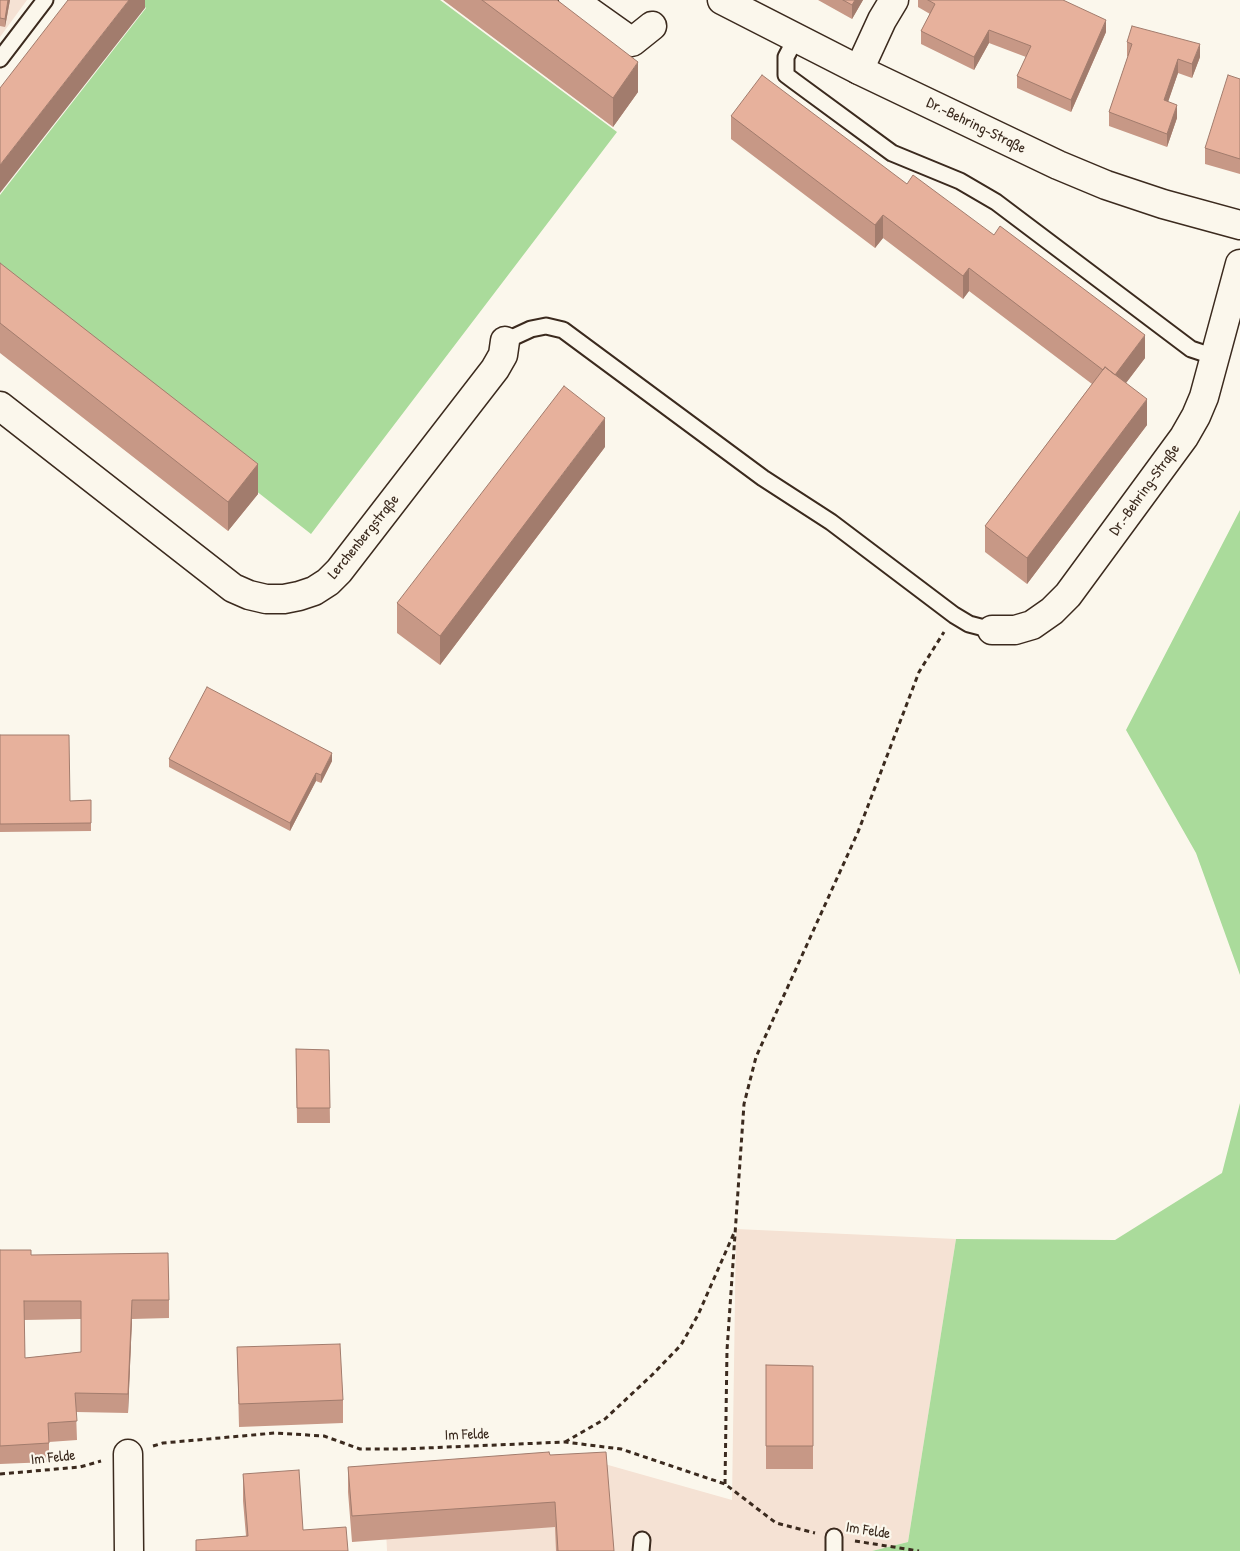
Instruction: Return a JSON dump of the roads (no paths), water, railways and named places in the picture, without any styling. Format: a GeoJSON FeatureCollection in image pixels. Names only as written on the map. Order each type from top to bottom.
{"type":"FeatureCollection","features":[{"type":"Feature","properties":{"kind":"street"},"geometry":{"type":"LineString","coordinates":[[573,0],[632,42],[652,26]]}},
{"type":"Feature","properties":{"kind":"street","name":"Dr.-Behring-Straße"},"geometry":{"type":"LineString","coordinates":[[722,0],[859,70],[1058,165],[1163,204],[1240,225]]}},
{"type":"Feature","properties":{"kind":"street"},"geometry":{"type":"LineString","coordinates":[[859,70],[882,20],[894,0]]}},
{"type":"Feature","properties":{"kind":"street","name":"Dr.-Behring-Straße"},"geometry":{"type":"LineString","coordinates":[[992,630],[1015,630],[1032,625],[1052,611],[1068,595],[1184,437],[1204,397],[1240,264]]}},
{"type":"Feature","properties":{"kind":"street","name":"Lerchenbergstraße"},"geometry":{"type":"LineString","coordinates":[[0,406],[233,588],[249,595],[266,599],[284,600],[314,590],[328,582],[339,571],[495,369],[503,355],[505,341]]}},
{"type":"Feature","properties":{"kind":"street"},"geometry":{"type":"LineString","coordinates":[[128,1454],[129,1551]]}},
{"type":"Feature","properties":{"kind":"lane"},"geometry":{"type":"LineString","coordinates":[[0,59],[45,0]]}},
{"type":"Feature","properties":{"kind":"lane"},"geometry":{"type":"LineString","coordinates":[[796,38],[786,57],[786,75],[892,153],[960,181],[996,202],[1191,349],[1215,357]]}},
{"type":"Feature","properties":{"kind":"lane"},"geometry":{"type":"LineString","coordinates":[[505,341],[530,329],[546,326],[563,330],[763,478],[831,522],[954,615],[969,624],[992,630]]}}]}
